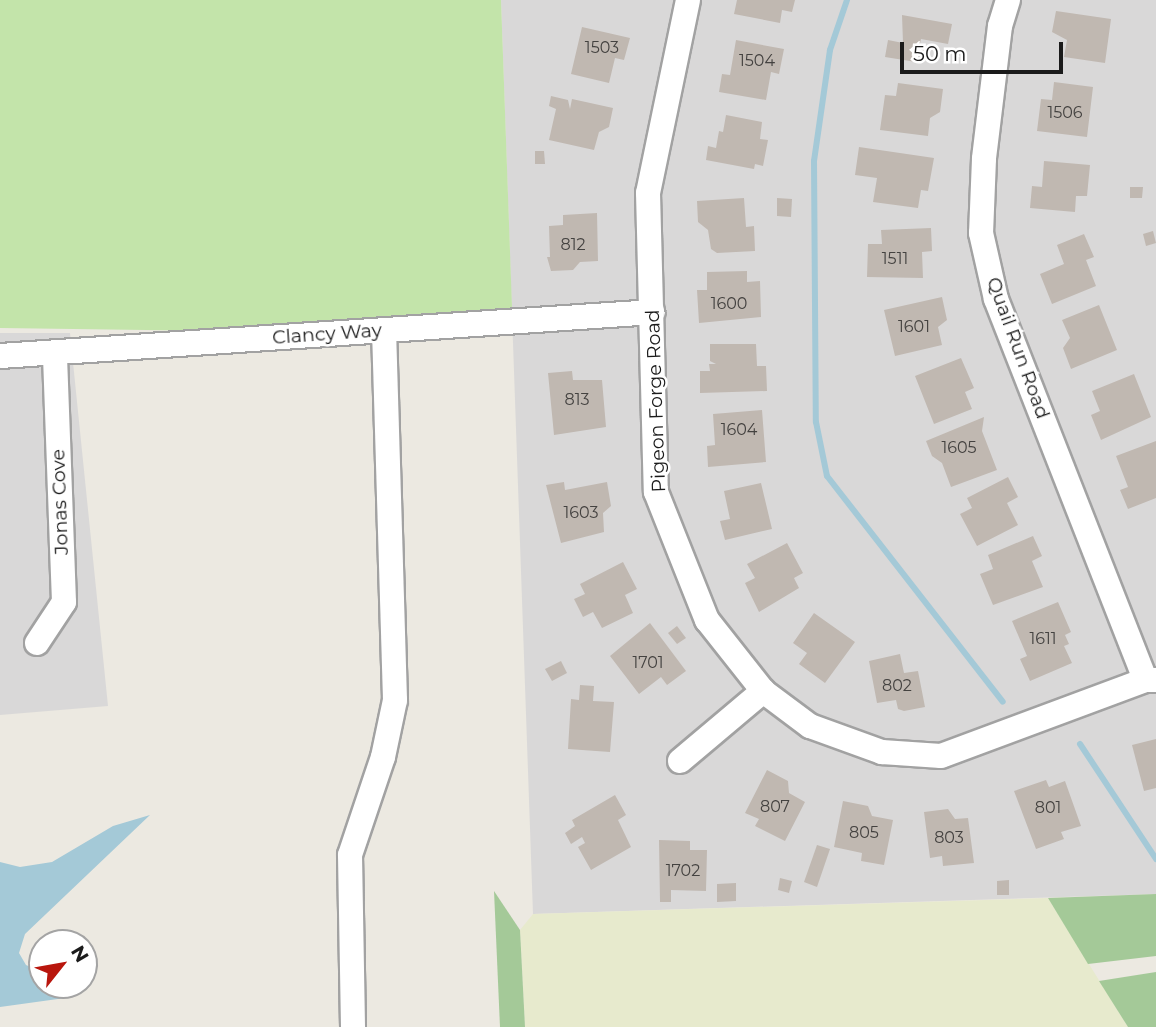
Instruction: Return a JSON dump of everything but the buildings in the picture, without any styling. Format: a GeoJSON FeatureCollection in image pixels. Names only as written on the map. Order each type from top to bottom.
{"type":"FeatureCollection","features":[{"type":"Feature","properties":{"kind":"street","name":"Pigeon Forge Road"},"geometry":{"type":"LineString","coordinates":[[688,0],[648,193],[656,492],[707,620],[763,691],[810,726],[882,752],[941,756],[1150,680]]}},
{"type":"Feature","properties":{"kind":"street","name":"Quail Run Road"},"geometry":{"type":"LineString","coordinates":[[1008,0],[1000,26],[984,159],[981,233],[996,299],[1150,680]]}},
{"type":"Feature","properties":{"kind":"street","name":"Clancy Way"},"geometry":{"type":"LineString","coordinates":[[0,356],[653,312]]}},
{"type":"Feature","properties":{"kind":"street"},"geometry":{"type":"LineString","coordinates":[[354,1027],[350,855],[383,757],[395,700],[384,330]]}},
{"type":"Feature","properties":{"kind":"street","name":"Jonas Cove"},"geometry":{"type":"LineString","coordinates":[[37,643],[64,602],[55,354]]}},
{"type":"Feature","properties":{"kind":"street"},"geometry":{"type":"LineString","coordinates":[[680,761],[763,691]]}},
{"type":"Feature","properties":{"kind":"shaded area"},"geometry":{"type":"Polygon","coordinates":[[[501,0],[1156,0],[1156,894],[533,914],[501,0]]]}},
{"type":"Feature","properties":{"kind":"shaded area"},"geometry":{"type":"Polygon","coordinates":[[[0,333],[70,333],[108,706],[0,715],[0,333]]]}},
{"type":"Feature","properties":{"kind":"green space"},"geometry":{"type":"Polygon","coordinates":[[[0,0],[501,0],[513,335],[0,328],[0,0]]]}},
{"type":"Feature","properties":{"kind":"green space"},"geometry":{"type":"Polygon","coordinates":[[[494,891],[520,930],[525,1027],[500,1027],[494,891]]]}},
{"type":"Feature","properties":{"kind":"green space"},"geometry":{"type":"Polygon","coordinates":[[[1156,894],[1156,956],[1088,964],[1048,898],[1156,894]]]}},
{"type":"Feature","properties":{"kind":"green space"},"geometry":{"type":"Polygon","coordinates":[[[1048,898],[1128,1027],[525,1027],[520,930],[533,914],[1048,898]]]}},
{"type":"Feature","properties":{"kind":"green space"},"geometry":{"type":"Polygon","coordinates":[[[1156,972],[1156,1027],[1128,1027],[1099,981],[1156,972]]]}},
{"type":"Feature","properties":{"kind":"water"},"geometry":{"type":"Polygon","coordinates":[[[150,815],[25,934],[19,953],[28,966],[28,999],[58,999],[0,1007],[0,862],[20,867],[52,862],[113,826],[150,815]]]}},
{"type":"Feature","properties":{"kind":"waterway"},"geometry":{"type":"LineString","coordinates":[[847,0],[830,50],[814,161],[816,422],[827,476],[1003,702]]}},
{"type":"Feature","properties":{"kind":"waterway"},"geometry":{"type":"LineString","coordinates":[[1080,744],[1156,859]]}}]}
